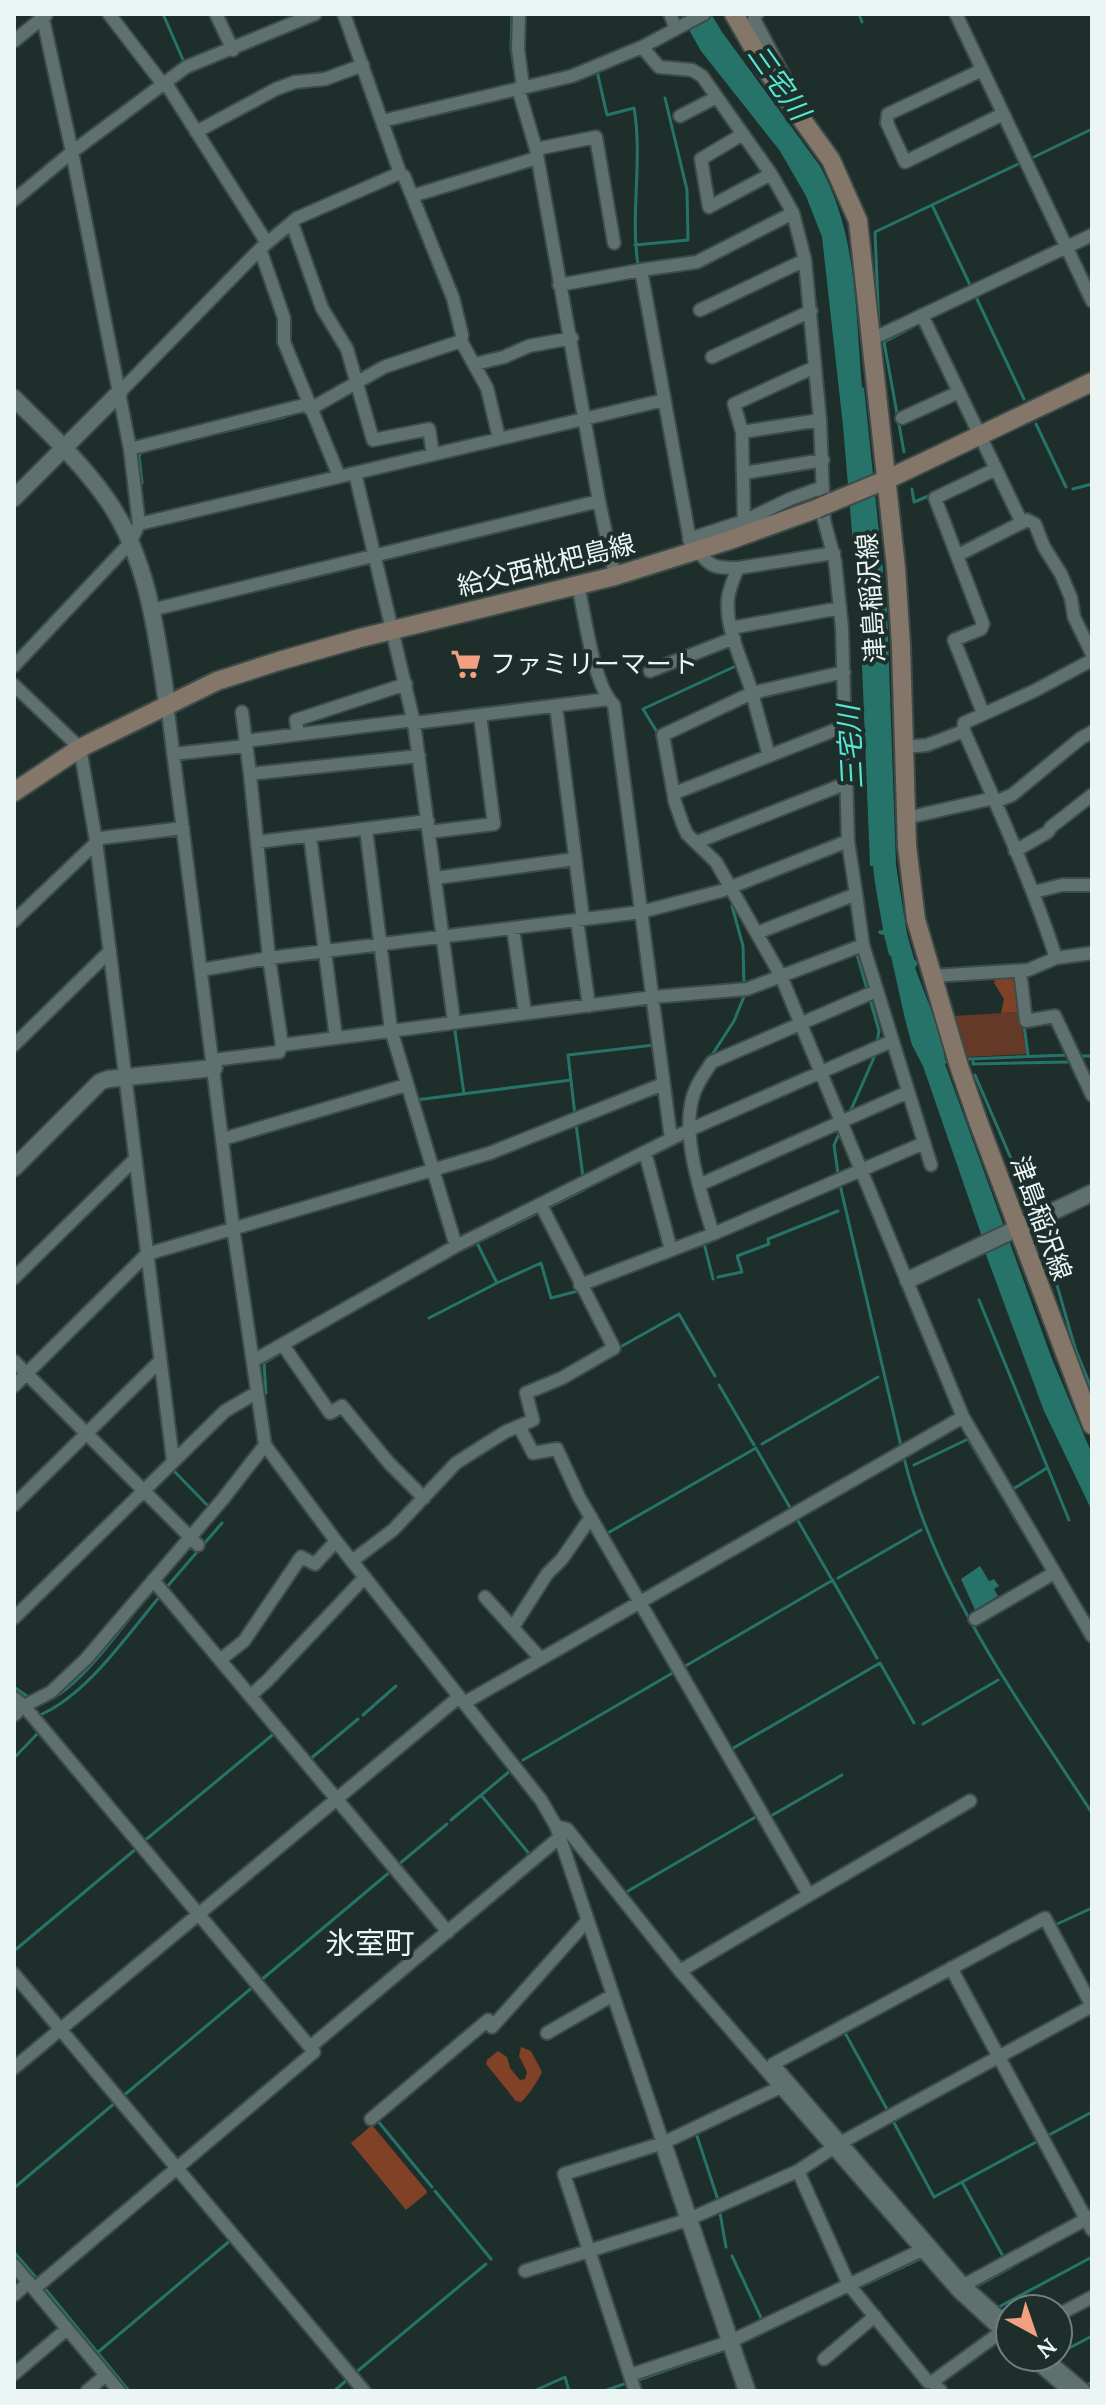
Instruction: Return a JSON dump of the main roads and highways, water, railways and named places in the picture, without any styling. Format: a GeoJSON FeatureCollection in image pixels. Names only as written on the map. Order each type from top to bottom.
{"type":"FeatureCollection","features":[{"type":"Feature","properties":{"kind":"main road","name":"津島稲沢線"},"geometry":{"type":"LineString","coordinates":[[734,14],[765,68],[831,160],[858,221],[901,646],[906,818],[910,886],[916,920],[968,1094],[1016,1230],[1092,1425]]}},
{"type":"Feature","properties":{"kind":"main road","name":"給父西枇杷島線"},"geometry":{"type":"LineString","coordinates":[[14,792],[80,748],[217,681],[394,630],[615,576],[883,481],[1092,382]]}},
{"type":"Feature","properties":{"kind":"waterway"},"geometry":{"type":"LineString","coordinates":[[163,14],[184,62]]}},
{"type":"Feature","properties":{"kind":"waterway"},"geometry":{"type":"LineString","coordinates":[[512,14],[511,48],[516,81]]}},
{"type":"Feature","properties":{"kind":"waterway"},"geometry":{"type":"LineString","coordinates":[[859,14],[862,22]]}},
{"type":"Feature","properties":{"kind":"waterway"},"geometry":{"type":"LineString","coordinates":[[597,71],[607,115],[634,108],[638,265]]}},
{"type":"Feature","properties":{"kind":"waterway"},"geometry":{"type":"LineString","coordinates":[[635,245],[688,240],[687,190],[665,98]]}},
{"type":"Feature","properties":{"kind":"waterway"},"geometry":{"type":"LineString","coordinates":[[1034,157],[1092,129]]}},
{"type":"Feature","properties":{"kind":"waterway"},"geometry":{"type":"LineString","coordinates":[[879,329],[875,232],[1018,164]]}},
{"type":"Feature","properties":{"kind":"waterway"},"geometry":{"type":"LineString","coordinates":[[932,205],[971,287]]}},
{"type":"Feature","properties":{"kind":"waterway"},"geometry":{"type":"LineString","coordinates":[[976,297],[1024,399]]}},
{"type":"Feature","properties":{"kind":"waterway"},"geometry":{"type":"LineString","coordinates":[[904,452],[884,342],[911,328]]}},
{"type":"Feature","properties":{"kind":"waterway"},"geometry":{"type":"LineString","coordinates":[[227,431],[285,417]]}},
{"type":"Feature","properties":{"kind":"waterway"},"geometry":{"type":"LineString","coordinates":[[1036,424],[1066,487]]}},
{"type":"Feature","properties":{"kind":"waterway"},"geometry":{"type":"LineString","coordinates":[[142,451],[139,456],[142,483]]}},
{"type":"Feature","properties":{"kind":"waterway"},"geometry":{"type":"LineString","coordinates":[[1073,489],[1092,484]]}},
{"type":"Feature","properties":{"kind":"waterway"},"geometry":{"type":"LineString","coordinates":[[912,489],[914,502],[931,495]]}},
{"type":"Feature","properties":{"kind":"waterway"},"geometry":{"type":"LineString","coordinates":[[657,732],[643,709],[738,665]]}},
{"type":"Feature","properties":{"kind":"waterway"},"geometry":{"type":"LineString","coordinates":[[732,906],[743,946],[744,985]]}},
{"type":"Feature","properties":{"kind":"waterway"},"geometry":{"type":"LineString","coordinates":[[856,951],[867,989]]}},
{"type":"Feature","properties":{"kind":"waterway"},"geometry":{"type":"LineString","coordinates":[[710,1058],[734,1021],[745,994]]}},
{"type":"Feature","properties":{"kind":"waterway"},"geometry":{"type":"LineString","coordinates":[[870,999],[879,1031],[877,1042]]}},
{"type":"Feature","properties":{"kind":"waterway"},"geometry":{"type":"LineString","coordinates":[[1024,1026],[1028,1054]]}},
{"type":"Feature","properties":{"kind":"waterway"},"geometry":{"type":"LineString","coordinates":[[455,1031],[464,1094]]}},
{"type":"Feature","properties":{"kind":"waterway"},"geometry":{"type":"LineString","coordinates":[[575,1115],[568,1055],[654,1045]]}},
{"type":"Feature","properties":{"kind":"waterway"},"geometry":{"type":"LineString","coordinates":[[850,1112],[876,1053]]}},
{"type":"Feature","properties":{"kind":"waterway"},"geometry":{"type":"LineString","coordinates":[[968,1059],[1068,1055]]}},
{"type":"Feature","properties":{"kind":"waterway"},"geometry":{"type":"LineString","coordinates":[[1080,1056],[1092,1056]]}},
{"type":"Feature","properties":{"kind":"waterway"},"geometry":{"type":"LineString","coordinates":[[973,1059],[973,1064],[1068,1062]]}},
{"type":"Feature","properties":{"kind":"waterway"},"geometry":{"type":"LineString","coordinates":[[975,1075],[1031,1205]]}},
{"type":"Feature","properties":{"kind":"waterway"},"geometry":{"type":"LineString","coordinates":[[416,1100],[571,1080]]}},
{"type":"Feature","properties":{"kind":"waterway"},"geometry":{"type":"LineString","coordinates":[[576,1124],[583,1177]]}},
{"type":"Feature","properties":{"kind":"waterway"},"geometry":{"type":"LineString","coordinates":[[838,1174],[834,1145],[839,1134]]}},
{"type":"Feature","properties":{"kind":"waterway"},"geometry":{"type":"LineString","coordinates":[[840,1185],[901,1446]]}},
{"type":"Feature","properties":{"kind":"waterway"},"geometry":{"type":"LineString","coordinates":[[550,1207],[584,1190]]}},
{"type":"Feature","properties":{"kind":"waterway"},"geometry":{"type":"LineString","coordinates":[[718,1277],[742,1272],[737,1256],[769,1244],[768,1239],[838,1211]]}},
{"type":"Feature","properties":{"kind":"waterway"},"geometry":{"type":"LineString","coordinates":[[451,1255],[538,1213]]}},
{"type":"Feature","properties":{"kind":"waterway"},"geometry":{"type":"LineString","coordinates":[[1042,1233],[1075,1348],[1092,1390]]}},
{"type":"Feature","properties":{"kind":"waterway"},"geometry":{"type":"LineString","coordinates":[[477,1243],[497,1283],[541,1263],[551,1298],[578,1291]]}},
{"type":"Feature","properties":{"kind":"waterway"},"geometry":{"type":"LineString","coordinates":[[704,1243],[713,1279]]}},
{"type":"Feature","properties":{"kind":"waterway"},"geometry":{"type":"LineString","coordinates":[[429,1318],[497,1283]]}},
{"type":"Feature","properties":{"kind":"waterway"},"geometry":{"type":"LineString","coordinates":[[979,1300],[1069,1520]]}},
{"type":"Feature","properties":{"kind":"waterway"},"geometry":{"type":"LineString","coordinates":[[622,1346],[679,1314],[715,1376]]}},
{"type":"Feature","properties":{"kind":"waterway"},"geometry":{"type":"LineString","coordinates":[[290,1347],[304,1339]]}},
{"type":"Feature","properties":{"kind":"waterway"},"geometry":{"type":"LineString","coordinates":[[266,1393],[264,1363],[284,1351]]}},
{"type":"Feature","properties":{"kind":"waterway"},"geometry":{"type":"LineString","coordinates":[[762,1444],[878,1377]]}},
{"type":"Feature","properties":{"kind":"waterway"},"geometry":{"type":"LineString","coordinates":[[719,1385],[754,1445]]}},
{"type":"Feature","properties":{"kind":"waterway"},"geometry":{"type":"LineString","coordinates":[[914,1465],[968,1439],[1008,1506]]}},
{"type":"Feature","properties":{"kind":"waterway"},"geometry":{"type":"LineString","coordinates":[[606,1534],[756,1448]]}},
{"type":"Feature","properties":{"kind":"waterway"},"geometry":{"type":"LineString","coordinates":[[757,1450],[792,1511]]}},
{"type":"Feature","properties":{"kind":"waterway"},"geometry":{"type":"LineString","coordinates":[[904,1458],[918,1506],[958,1598],[1009,1686],[1092,1813]]}},
{"type":"Feature","properties":{"kind":"waterway"},"geometry":{"type":"LineString","coordinates":[[1013,1489],[1047,1468]]}},
{"type":"Feature","properties":{"kind":"waterway"},"geometry":{"type":"LineString","coordinates":[[173,1470],[209,1507]]}},
{"type":"Feature","properties":{"kind":"waterway"},"geometry":{"type":"LineString","coordinates":[[1011,1512],[1026,1536]]}},
{"type":"Feature","properties":{"kind":"waterway"},"geometry":{"type":"LineString","coordinates":[[797,1519],[831,1578]]}},
{"type":"Feature","properties":{"kind":"waterway"},"geometry":{"type":"LineString","coordinates":[[166,1588],[222,1523]]}},
{"type":"Feature","properties":{"kind":"waterway"},"geometry":{"type":"LineString","coordinates":[[838,1578],[921,1530]]}},
{"type":"Feature","properties":{"kind":"waterway"},"geometry":{"type":"LineString","coordinates":[[682,1668],[833,1580]]}},
{"type":"Feature","properties":{"kind":"waterway"},"geometry":{"type":"LineString","coordinates":[[833,1581],[877,1658]]}},
{"type":"Feature","properties":{"kind":"waterway"},"geometry":{"type":"LineString","coordinates":[[146,1599],[155,1588]]}},
{"type":"Feature","properties":{"kind":"waterway"},"geometry":{"type":"LineString","coordinates":[[41,1720],[40,1715],[58,1705],[90,1678],[161,1595]]}},
{"type":"Feature","properties":{"kind":"waterway"},"geometry":{"type":"LineString","coordinates":[[40,1704],[68,1688],[82,1675],[141,1604]]}},
{"type":"Feature","properties":{"kind":"waterway"},"geometry":{"type":"LineString","coordinates":[[730,1750],[880,1663],[914,1723]]}},
{"type":"Feature","properties":{"kind":"waterway"},"geometry":{"type":"LineString","coordinates":[[523,1760],[676,1671]]}},
{"type":"Feature","properties":{"kind":"waterway"},"geometry":{"type":"LineString","coordinates":[[923,1724],[998,1680]]}},
{"type":"Feature","properties":{"kind":"waterway"},"geometry":{"type":"LineString","coordinates":[[363,1715],[396,1686]]}},
{"type":"Feature","properties":{"kind":"waterway"},"geometry":{"type":"LineString","coordinates":[[14,1687],[31,1699]]}},
{"type":"Feature","properties":{"kind":"waterway"},"geometry":{"type":"LineString","coordinates":[[309,1760],[358,1719]]}},
{"type":"Feature","properties":{"kind":"waterway"},"geometry":{"type":"LineString","coordinates":[[14,1758],[39,1732]]}},
{"type":"Feature","properties":{"kind":"waterway"},"geometry":{"type":"LineString","coordinates":[[143,1842],[276,1732]]}},
{"type":"Feature","properties":{"kind":"waterway"},"geometry":{"type":"LineString","coordinates":[[451,1820],[510,1771]]}},
{"type":"Feature","properties":{"kind":"waterway"},"geometry":{"type":"LineString","coordinates":[[769,1817],[842,1775]]}},
{"type":"Feature","properties":{"kind":"waterway"},"geometry":{"type":"LineString","coordinates":[[481,1795],[531,1856]]}},
{"type":"Feature","properties":{"kind":"waterway"},"geometry":{"type":"LineString","coordinates":[[628,1891],[759,1815]]}},
{"type":"Feature","properties":{"kind":"waterway"},"geometry":{"type":"LineString","coordinates":[[398,1865],[447,1824]]}},
{"type":"Feature","properties":{"kind":"waterway"},"geometry":{"type":"LineString","coordinates":[[14,1951],[137,1848]]}},
{"type":"Feature","properties":{"kind":"waterway"},"geometry":{"type":"LineString","coordinates":[[260,1981],[391,1871]]}},
{"type":"Feature","properties":{"kind":"waterway"},"geometry":{"type":"LineString","coordinates":[[1055,1925],[1092,1908]]}},
{"type":"Feature","properties":{"kind":"waterway"},"geometry":{"type":"LineString","coordinates":[[122,2097],[254,1986]]}},
{"type":"Feature","properties":{"kind":"waterway"},"geometry":{"type":"LineString","coordinates":[[844,2031],[888,2111]]}},
{"type":"Feature","properties":{"kind":"waterway"},"geometry":{"type":"LineString","coordinates":[[14,2188],[116,2102]]}},
{"type":"Feature","properties":{"kind":"waterway"},"geometry":{"type":"LineString","coordinates":[[1047,2136],[1092,2112]]}},
{"type":"Feature","properties":{"kind":"waterway"},"geometry":{"type":"LineString","coordinates":[[892,2119],[934,2197],[962,2182]]}},
{"type":"Feature","properties":{"kind":"waterway"},"geometry":{"type":"LineString","coordinates":[[377,2120],[432,2187]]}},
{"type":"Feature","properties":{"kind":"waterway"},"geometry":{"type":"LineString","coordinates":[[696,2133],[718,2200]]}},
{"type":"Feature","properties":{"kind":"waterway"},"geometry":{"type":"LineString","coordinates":[[1004,2258],[962,2182],[1038,2141]]}},
{"type":"Feature","properties":{"kind":"waterway"},"geometry":{"type":"LineString","coordinates":[[435,2191],[491,2259]]}},
{"type":"Feature","properties":{"kind":"waterway"},"geometry":{"type":"LineString","coordinates":[[720,2213],[726,2247]]}},
{"type":"Feature","properties":{"kind":"waterway"},"geometry":{"type":"LineString","coordinates":[[97,2353],[232,2239]]}},
{"type":"Feature","properties":{"kind":"waterway"},"geometry":{"type":"LineString","coordinates":[[14,2252],[38,2280]]}},
{"type":"Feature","properties":{"kind":"waterway"},"geometry":{"type":"LineString","coordinates":[[732,2256],[762,2320]]}},
{"type":"Feature","properties":{"kind":"waterway"},"geometry":{"type":"LineString","coordinates":[[1025,2293],[1092,2257]]}},
{"type":"Feature","properties":{"kind":"waterway"},"geometry":{"type":"LineString","coordinates":[[862,2286],[920,2259]]}},
{"type":"Feature","properties":{"kind":"waterway"},"geometry":{"type":"LineString","coordinates":[[354,2374],[486,2264]]}},
{"type":"Feature","properties":{"kind":"waterway"},"geometry":{"type":"LineString","coordinates":[[977,2286],[1010,2268]]}},
{"type":"Feature","properties":{"kind":"waterway"},"geometry":{"type":"LineString","coordinates":[[43,2286],[129,2391]]}},
{"type":"Feature","properties":{"kind":"waterway"},"geometry":{"type":"LineString","coordinates":[[738,2345],[846,2293]]}},
{"type":"Feature","properties":{"kind":"waterway"},"geometry":{"type":"LineString","coordinates":[[1074,2346],[1092,2336]]}},
{"type":"Feature","properties":{"kind":"waterway"},"geometry":{"type":"LineString","coordinates":[[638,2380],[725,2350]]}},
{"type":"Feature","properties":{"kind":"waterway"},"geometry":{"type":"LineString","coordinates":[[534,2391],[565,2377],[569,2391]]}},
{"type":"Feature","properties":{"kind":"waterway"},"geometry":{"type":"LineString","coordinates":[[334,2391],[347,2380]]}},
{"type":"Feature","properties":{"kind":"waterway"},"geometry":{"type":"LineString","coordinates":[[1088,2385],[1092,2382]]}},
{"type":"Feature","properties":{"kind":"waterway"},"geometry":{"type":"LineString","coordinates":[[604,2391],[627,2383]]}},
{"type":"Feature","properties":{"kind":"place","name":"ファミリーマート"},"geometry":{"type":"Point","coordinates":[466,664]}},
{"type":"Feature","properties":{"kind":"district","name":"氷室町"},"geometry":{"type":"Point","coordinates":[370,1944]}},
{"type":"Feature","properties":{"kind":"water label","name":"三宅川"},"geometry":{"type":"Point","coordinates":[779,82]}},
{"type":"Feature","properties":{"kind":"water label","name":"三宅川"},"geometry":{"type":"Point","coordinates":[850,747]}}]}
